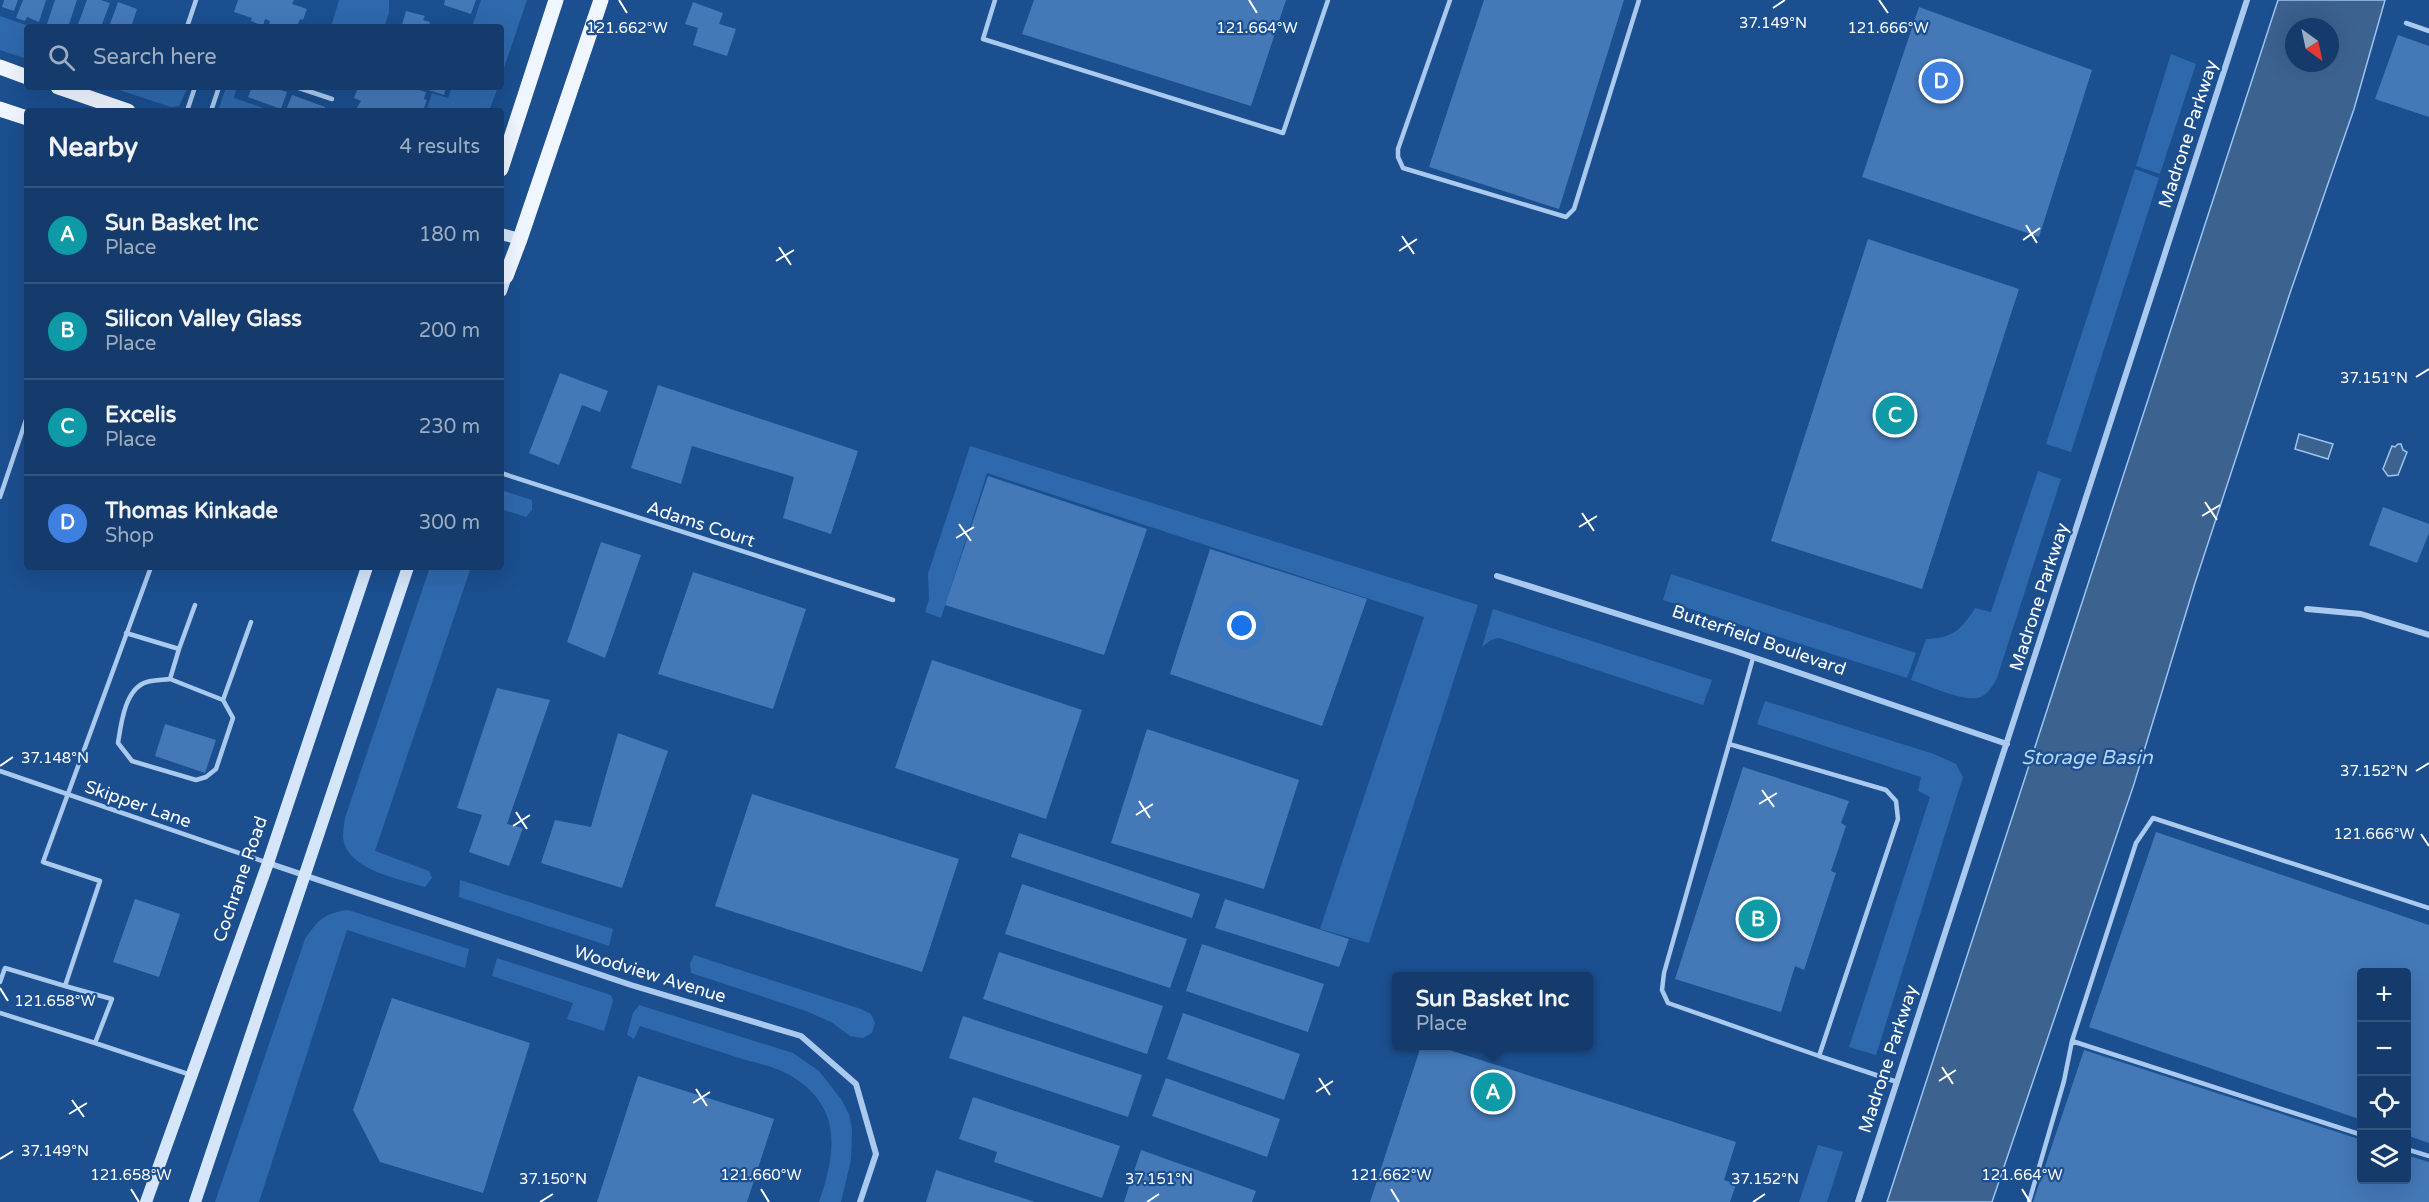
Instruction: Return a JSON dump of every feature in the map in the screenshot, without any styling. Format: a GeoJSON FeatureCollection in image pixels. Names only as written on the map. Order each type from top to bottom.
{"type":"FeatureCollection","features":[{"type":"Feature","properties":{"kind":"main road"},"geometry":{"type":"LineString","coordinates":[[504,160],[555,0]]}},
{"type":"Feature","properties":{"kind":"main road"},"geometry":{"type":"LineString","coordinates":[[504,279],[520,239],[601,0]]}},
{"type":"Feature","properties":{"kind":"main road"},"geometry":{"type":"LineString","coordinates":[[0,67],[24,75]]}},
{"type":"Feature","properties":{"kind":"main road"},"geometry":{"type":"LineString","coordinates":[[67,90],[119,108]]}},
{"type":"Feature","properties":{"kind":"main road"},"geometry":{"type":"LineString","coordinates":[[0,110],[24,117]]}},
{"type":"Feature","properties":{"kind":"main road"},"geometry":{"type":"LineString","coordinates":[[504,235],[520,239]]}},
{"type":"Feature","properties":{"kind":"main road","name":"Cochrane Road"},"geometry":{"type":"LineString","coordinates":[[146,1202],[268,863],[366,570]]}},
{"type":"Feature","properties":{"kind":"main road"},"geometry":{"type":"LineString","coordinates":[[195,1202],[407,570]]}},
{"type":"Feature","properties":{"kind":"street","name":"Madrone Parkway"},"geometry":{"type":"LineString","coordinates":[[1858,1202],[2247,0]]}},
{"type":"Feature","properties":{"kind":"street","name":"Butterfield Boulevard"},"geometry":{"type":"LineString","coordinates":[[1497,576],[1753,658],[2007,744]]}},
{"type":"Feature","properties":{"kind":"street"},"geometry":{"type":"LineString","coordinates":[[2307,609],[2361,614],[2429,635]]}},
{"type":"Feature","properties":{"kind":"street","name":"Woodview Avenue"},"geometry":{"type":"LineString","coordinates":[[268,863],[632,985],[801,1035],[856,1084],[876,1154],[860,1202]]}},
{"type":"Feature","properties":{"kind":"lane"},"geometry":{"type":"LineString","coordinates":[[188,24],[196,0]]}},
{"type":"Feature","properties":{"kind":"lane"},"geometry":{"type":"LineString","coordinates":[[995,0],[983,39],[1283,133],[1328,0]]}},
{"type":"Feature","properties":{"kind":"lane"},"geometry":{"type":"LineString","coordinates":[[1450,0],[1398,149],[1398,157],[1403,168],[1566,217],[1574,209],[1639,0]]}},
{"type":"Feature","properties":{"kind":"lane"},"geometry":{"type":"LineString","coordinates":[[2406,23],[2429,31]]}},
{"type":"Feature","properties":{"kind":"lane"},"geometry":{"type":"LineString","coordinates":[[188,108],[194,90]]}},
{"type":"Feature","properties":{"kind":"lane"},"geometry":{"type":"LineString","coordinates":[[212,108],[218,90]]}},
{"type":"Feature","properties":{"kind":"lane"},"geometry":{"type":"LineString","coordinates":[[305,90],[332,99]]}},
{"type":"Feature","properties":{"kind":"lane"},"geometry":{"type":"LineString","coordinates":[[0,497],[24,426]]}},
{"type":"Feature","properties":{"kind":"lane","name":"Adams Court"},"geometry":{"type":"LineString","coordinates":[[504,474],[893,600]]}},
{"type":"Feature","properties":{"kind":"lane"},"geometry":{"type":"LineString","coordinates":[[65,986],[100,881],[43,862],[150,570]]}},
{"type":"Feature","properties":{"kind":"lane"},"geometry":{"type":"LineString","coordinates":[[170,679],[195,605]]}},
{"type":"Feature","properties":{"kind":"lane"},"geometry":{"type":"LineString","coordinates":[[223,700],[251,622]]}},
{"type":"Feature","properties":{"kind":"lane"},"geometry":{"type":"LineString","coordinates":[[126,633],[179,649]]}},
{"type":"Feature","properties":{"kind":"lane"},"geometry":{"type":"LineString","coordinates":[[1753,658],[1664,973],[1662,990],[1668,1003],[1897,1082]]}},
{"type":"Feature","properties":{"kind":"lane"},"geometry":{"type":"LineString","coordinates":[[170,679],[223,700],[233,718],[216,769],[206,777],[196,780],[132,760],[118,743],[120,725],[132,690],[145,682],[170,679]]}},
{"type":"Feature","properties":{"kind":"lane"},"geometry":{"type":"LineString","coordinates":[[1729,744],[1886,790],[1896,801],[1898,819],[1819,1056]]}},
{"type":"Feature","properties":{"kind":"lane","name":"Skipper Lane"},"geometry":{"type":"LineString","coordinates":[[0,771],[268,863]]}},
{"type":"Feature","properties":{"kind":"lane"},"geometry":{"type":"LineString","coordinates":[[2029,1202],[2064,1081],[2072,1041],[2136,843],[2153,818],[2429,908]]}},
{"type":"Feature","properties":{"kind":"lane"},"geometry":{"type":"LineString","coordinates":[[0,982],[5,968],[112,999],[95,1044]]}},
{"type":"Feature","properties":{"kind":"lane"},"geometry":{"type":"LineString","coordinates":[[0,1013],[191,1075]]}},
{"type":"Feature","properties":{"kind":"lane"},"geometry":{"type":"LineString","coordinates":[[2072,1041],[2357,1134]]}},
{"type":"Feature","properties":{"kind":"lane"},"geometry":{"type":"LineString","coordinates":[[2411,1151],[2429,1156]]}},
{"type":"Feature","properties":{"kind":"shaded area"},"geometry":{"type":"Polygon","coordinates":[[[339,0],[389,0],[389,13],[385,24],[332,24],[339,0]]]}},
{"type":"Feature","properties":{"kind":"shaded area"},"geometry":{"type":"Polygon","coordinates":[[[481,0],[527,0],[504,68],[504,24],[473,24],[481,0]]]}},
{"type":"Feature","properties":{"kind":"shaded area"},"geometry":{"type":"Polygon","coordinates":[[[0,16],[24,24],[24,58],[0,50],[0,16]]]}},
{"type":"Feature","properties":{"kind":"shaded area"},"geometry":{"type":"Polygon","coordinates":[[[2171,54],[2196,64],[2160,174],[2136,166],[2171,54]]]}},
{"type":"Feature","properties":{"kind":"shaded area"},"geometry":{"type":"Polygon","coordinates":[[[119,90],[187,90],[179,106],[171,107],[119,90]]]}},
{"type":"Feature","properties":{"kind":"shaded area"},"geometry":{"type":"Polygon","coordinates":[[[225,90],[236,90],[234,98],[263,108],[219,108],[225,90]]]}},
{"type":"Feature","properties":{"kind":"shaded area"},"geometry":{"type":"Polygon","coordinates":[[[451,90],[497,90],[490,108],[427,108],[432,93],[448,98],[451,90]]]}},
{"type":"Feature","properties":{"kind":"shaded area"},"geometry":{"type":"Polygon","coordinates":[[[2135,169],[2159,178],[2071,452],[2046,444],[2135,169]]]}},
{"type":"Feature","properties":{"kind":"shaded area"},"geometry":{"type":"Polygon","coordinates":[[[970,446],[1478,605],[1369,943],[1320,929],[1424,617],[987,473],[941,618],[925,612],[929,599],[928,574],[970,446]]]}},
{"type":"Feature","properties":{"kind":"shaded area"},"geometry":{"type":"Polygon","coordinates":[[[2038,471],[2061,479],[1994,684],[1984,695],[1971,698],[1954,695],[1911,680],[1926,639],[1950,635],[1965,622],[1975,608],[1991,612],[2038,471]]]}},
{"type":"Feature","properties":{"kind":"shaded area"},"geometry":{"type":"Polygon","coordinates":[[[504,491],[532,500],[532,510],[526,517],[504,510],[504,491]]]}},
{"type":"Feature","properties":{"kind":"shaded area"},"geometry":{"type":"Polygon","coordinates":[[[429,570],[470,570],[375,851],[429,871],[432,878],[425,887],[389,876],[364,865],[346,848],[343,837],[345,818],[429,570]]]}},
{"type":"Feature","properties":{"kind":"shaded area"},"geometry":{"type":"Polygon","coordinates":[[[1671,574],[1916,653],[1907,678],[1663,600],[1671,574]]]}},
{"type":"Feature","properties":{"kind":"shaded area"},"geometry":{"type":"Polygon","coordinates":[[[1493,609],[1712,680],[1703,705],[1499,638],[1491,640],[1482,647],[1493,609]]]}},
{"type":"Feature","properties":{"kind":"shaded area"},"geometry":{"type":"Polygon","coordinates":[[[1765,701],[1934,754],[1956,764],[1963,777],[1876,1055],[1849,1047],[1930,797],[1918,791],[1921,777],[1757,724],[1765,701]]]}},
{"type":"Feature","properties":{"kind":"shaded area"},"geometry":{"type":"Polygon","coordinates":[[[460,880],[613,929],[609,946],[459,897],[460,880]]]}},
{"type":"Feature","properties":{"kind":"shaded area"},"geometry":{"type":"Polygon","coordinates":[[[348,910],[469,949],[465,968],[347,930],[259,1202],[215,1202],[305,939],[322,918],[348,910]]]}},
{"type":"Feature","properties":{"kind":"shaded area"},"geometry":{"type":"Polygon","coordinates":[[[694,955],[861,1009],[871,1014],[875,1023],[872,1033],[863,1038],[850,1036],[831,1022],[806,1011],[691,973],[690,963],[694,955]]]}},
{"type":"Feature","properties":{"kind":"shaded area"},"geometry":{"type":"Polygon","coordinates":[[[497,958],[611,995],[613,1001],[604,1031],[567,1019],[573,1003],[492,976],[497,958]]]}},
{"type":"Feature","properties":{"kind":"shaded area"},"geometry":{"type":"Polygon","coordinates":[[[639,1005],[793,1053],[819,1071],[841,1099],[849,1114],[852,1130],[851,1160],[841,1202],[819,1202],[829,1168],[831,1135],[822,1105],[811,1091],[796,1079],[775,1068],[640,1026],[634,1039],[627,1035],[633,1013],[639,1005]]]}},
{"type":"Feature","properties":{"kind":"shaded area"},"geometry":{"type":"Polygon","coordinates":[[[1818,1145],[1843,1152],[1827,1202],[1799,1202],[1818,1145]]]}},
{"type":"Feature","properties":{"kind":"water","name":"Storage Basin"},"geometry":{"type":"Polygon","coordinates":[[[2278,0],[2385,0],[2354,109],[2290,293],[2195,583],[2134,784],[1992,1202],[1887,1202],[2278,0]]]}},
{"type":"Feature","properties":{"kind":"water"},"geometry":{"type":"Polygon","coordinates":[[[2299,434],[2333,444],[2328,459],[2295,449],[2299,434]]]}},
{"type":"Feature","properties":{"kind":"water"},"geometry":{"type":"Polygon","coordinates":[[[2401,444],[2403,450],[2407,452],[2398,475],[2388,476],[2383,469],[2392,446],[2395,447],[2401,444]]]}},
{"type":"Feature","properties":{"kind":"building"},"geometry":{"type":"Polygon","coordinates":[[[4,0],[18,0],[14,11],[2,7],[4,0]]]}},
{"type":"Feature","properties":{"kind":"building"},"geometry":{"type":"Polygon","coordinates":[[[23,0],[46,0],[39,22],[27,17],[25,21],[16,18],[23,0]]]}},
{"type":"Feature","properties":{"kind":"building"},"geometry":{"type":"Polygon","coordinates":[[[55,0],[77,0],[69,24],[47,24],[55,0]]]}},
{"type":"Feature","properties":{"kind":"building"},"geometry":{"type":"Polygon","coordinates":[[[87,0],[101,0],[110,3],[102,24],[78,24],[87,0]]]}},
{"type":"Feature","properties":{"kind":"building"},"geometry":{"type":"Polygon","coordinates":[[[238,0],[294,0],[292,4],[307,9],[303,20],[300,19],[298,24],[269,24],[270,21],[265,19],[264,24],[258,24],[251,21],[252,18],[234,12],[238,0]]]}},
{"type":"Feature","properties":{"kind":"building"},"geometry":{"type":"Polygon","coordinates":[[[445,0],[476,0],[471,14],[444,5],[445,0]]]}},
{"type":"Feature","properties":{"kind":"building"},"geometry":{"type":"Polygon","coordinates":[[[1034,0],[1286,0],[1251,106],[1022,34],[1034,0]]]}},
{"type":"Feature","properties":{"kind":"building"},"geometry":{"type":"Polygon","coordinates":[[[1484,0],[1624,0],[1559,209],[1429,167],[1484,0]]]}},
{"type":"Feature","properties":{"kind":"building"},"geometry":{"type":"Polygon","coordinates":[[[118,2],[137,9],[132,24],[110,24],[118,2]]]}},
{"type":"Feature","properties":{"kind":"building"},"geometry":{"type":"Polygon","coordinates":[[[693,2],[723,13],[719,24],[736,29],[727,56],[693,45],[698,28],[685,24],[693,2]]]}},
{"type":"Feature","properties":{"kind":"building"},"geometry":{"type":"Polygon","coordinates":[[[1919,7],[2092,70],[2039,237],[1862,177],[1919,7]]]}},
{"type":"Feature","properties":{"kind":"building"},"geometry":{"type":"Polygon","coordinates":[[[406,11],[425,16],[423,20],[430,22],[430,24],[402,24],[406,11]]]}},
{"type":"Feature","properties":{"kind":"building"},"geometry":{"type":"Polygon","coordinates":[[[2398,35],[2429,46],[2429,117],[2375,99],[2398,35]]]}},
{"type":"Feature","properties":{"kind":"building"},"geometry":{"type":"Polygon","coordinates":[[[251,90],[287,92],[281,108],[248,97],[251,90]]]}},
{"type":"Feature","properties":{"kind":"building"},"geometry":{"type":"Polygon","coordinates":[[[357,90],[419,90],[426,92],[424,99],[427,100],[424,108],[357,108],[361,101],[354,98],[357,90]]]}},
{"type":"Feature","properties":{"kind":"building"},"geometry":{"type":"Polygon","coordinates":[[[429,90],[445,90],[444,95],[429,90]]]}},
{"type":"Feature","properties":{"kind":"building"},"geometry":{"type":"Polygon","coordinates":[[[292,95],[325,107],[325,108],[287,108],[292,95]]]}},
{"type":"Feature","properties":{"kind":"building"},"geometry":{"type":"Polygon","coordinates":[[[1868,239],[2019,289],[1922,589],[1771,541],[1868,239]]]}},
{"type":"Feature","properties":{"kind":"building"},"geometry":{"type":"Polygon","coordinates":[[[560,373],[608,391],[600,412],[582,405],[559,465],[529,453],[560,373]]]}},
{"type":"Feature","properties":{"kind":"building"},"geometry":{"type":"Polygon","coordinates":[[[658,385],[858,451],[831,534],[783,518],[794,477],[692,446],[681,484],[631,468],[658,385]]]}},
{"type":"Feature","properties":{"kind":"building"},"geometry":{"type":"Polygon","coordinates":[[[988,476],[1147,529],[1104,655],[945,605],[988,476]]]}},
{"type":"Feature","properties":{"kind":"building"},"geometry":{"type":"Polygon","coordinates":[[[2383,507],[2429,524],[2429,533],[2417,563],[2369,545],[2383,507]]]}},
{"type":"Feature","properties":{"kind":"building"},"geometry":{"type":"Polygon","coordinates":[[[601,542],[641,555],[605,658],[567,642],[601,542]]]}},
{"type":"Feature","properties":{"kind":"building"},"geometry":{"type":"Polygon","coordinates":[[[1210,549],[1367,599],[1322,726],[1170,674],[1210,549]]]}},
{"type":"Feature","properties":{"kind":"building"},"geometry":{"type":"Polygon","coordinates":[[[693,572],[806,609],[773,709],[658,674],[693,572]]]}},
{"type":"Feature","properties":{"kind":"building"},"geometry":{"type":"Polygon","coordinates":[[[932,660],[1082,710],[1046,819],[895,768],[932,660]]]}},
{"type":"Feature","properties":{"kind":"building"},"geometry":{"type":"Polygon","coordinates":[[[497,688],[550,700],[507,824],[523,828],[509,866],[469,852],[482,815],[457,808],[497,688]]]}},
{"type":"Feature","properties":{"kind":"building"},"geometry":{"type":"Polygon","coordinates":[[[165,724],[216,740],[205,773],[155,756],[165,724]]]}},
{"type":"Feature","properties":{"kind":"building"},"geometry":{"type":"Polygon","coordinates":[[[1147,729],[1299,780],[1264,889],[1111,843],[1147,729]]]}},
{"type":"Feature","properties":{"kind":"building"},"geometry":{"type":"Polygon","coordinates":[[[618,733],[668,751],[622,888],[541,863],[555,820],[591,827],[618,733]]]}},
{"type":"Feature","properties":{"kind":"building"},"geometry":{"type":"Polygon","coordinates":[[[1743,767],[1849,801],[1841,823],[1846,826],[1831,871],[1836,873],[1804,970],[1795,966],[1781,1012],[1675,979],[1743,767]]]}},
{"type":"Feature","properties":{"kind":"building"},"geometry":{"type":"Polygon","coordinates":[[[752,794],[959,859],[922,972],[715,906],[752,794]]]}},
{"type":"Feature","properties":{"kind":"building"},"geometry":{"type":"Polygon","coordinates":[[[2156,832],[2429,925],[2429,1143],[2411,1137],[2411,968],[2357,968],[2357,1118],[2089,1027],[2156,832]]]}},
{"type":"Feature","properties":{"kind":"building"},"geometry":{"type":"Polygon","coordinates":[[[1019,833],[1200,894],[1192,918],[1011,857],[1019,833]]]}},
{"type":"Feature","properties":{"kind":"building"},"geometry":{"type":"Polygon","coordinates":[[[1022,884],[1187,939],[1170,988],[1005,934],[1022,884]]]}},
{"type":"Feature","properties":{"kind":"building"},"geometry":{"type":"Polygon","coordinates":[[[135,899],[180,914],[159,977],[113,962],[135,899]]]}},
{"type":"Feature","properties":{"kind":"building"},"geometry":{"type":"Polygon","coordinates":[[[1225,899],[1349,939],[1339,967],[1215,928],[1225,899]]]}},
{"type":"Feature","properties":{"kind":"building"},"geometry":{"type":"Polygon","coordinates":[[[1202,944],[1324,984],[1308,1032],[1186,991],[1202,944]]]}},
{"type":"Feature","properties":{"kind":"building"},"geometry":{"type":"Polygon","coordinates":[[[999,952],[1163,1006],[1147,1054],[983,999],[999,952]]]}},
{"type":"Feature","properties":{"kind":"building"},"geometry":{"type":"Polygon","coordinates":[[[392,998],[530,1043],[483,1193],[380,1162],[353,1110],[392,998]]]}},
{"type":"Feature","properties":{"kind":"building"},"geometry":{"type":"Polygon","coordinates":[[[1183,1013],[1300,1054],[1284,1100],[1167,1059],[1183,1013]]]}},
{"type":"Feature","properties":{"kind":"building"},"geometry":{"type":"Polygon","coordinates":[[[963,1016],[1142,1075],[1128,1117],[949,1058],[963,1016]]]}},
{"type":"Feature","properties":{"kind":"building"},"geometry":{"type":"Polygon","coordinates":[[[1420,1050],[1449,1050],[1736,1142],[1724,1180],[1736,1184],[1730,1202],[1370,1202],[1420,1050]]]}},
{"type":"Feature","properties":{"kind":"building"},"geometry":{"type":"Polygon","coordinates":[[[2084,1050],[2357,1138],[2357,1184],[2411,1184],[2411,1157],[2429,1162],[2429,1202],[2033,1202],[2084,1050]]]}},
{"type":"Feature","properties":{"kind":"building"},"geometry":{"type":"Polygon","coordinates":[[[638,1076],[774,1119],[747,1202],[597,1202],[638,1076]]]}},
{"type":"Feature","properties":{"kind":"building"},"geometry":{"type":"Polygon","coordinates":[[[1166,1078],[1280,1119],[1267,1157],[1152,1116],[1166,1078]]]}},
{"type":"Feature","properties":{"kind":"building"},"geometry":{"type":"Polygon","coordinates":[[[973,1097],[1120,1146],[1102,1198],[994,1162],[997,1152],[959,1139],[973,1097]]]}},
{"type":"Feature","properties":{"kind":"building"},"geometry":{"type":"Polygon","coordinates":[[[1141,1150],[1256,1191],[1252,1202],[1124,1202],[1141,1150]]]}},
{"type":"Feature","properties":{"kind":"building"},"geometry":{"type":"Polygon","coordinates":[[[936,1170],[1035,1202],[926,1202],[936,1170]]]}},
{"type":"Feature","properties":{"kind":"place","name":"Thomas Kinkade"},"geometry":{"type":"Point","coordinates":[1941,81]}},
{"type":"Feature","properties":{"kind":"place","name":"Excelis"},"geometry":{"type":"Point","coordinates":[1895,415]}},
{"type":"Feature","properties":{"kind":"place","name":"Silicon Valley Glass"},"geometry":{"type":"Point","coordinates":[1758,919]}},
{"type":"Feature","properties":{"kind":"place","name":"Sun Basket Inc"},"geometry":{"type":"Point","coordinates":[1493,1092]}}]}
